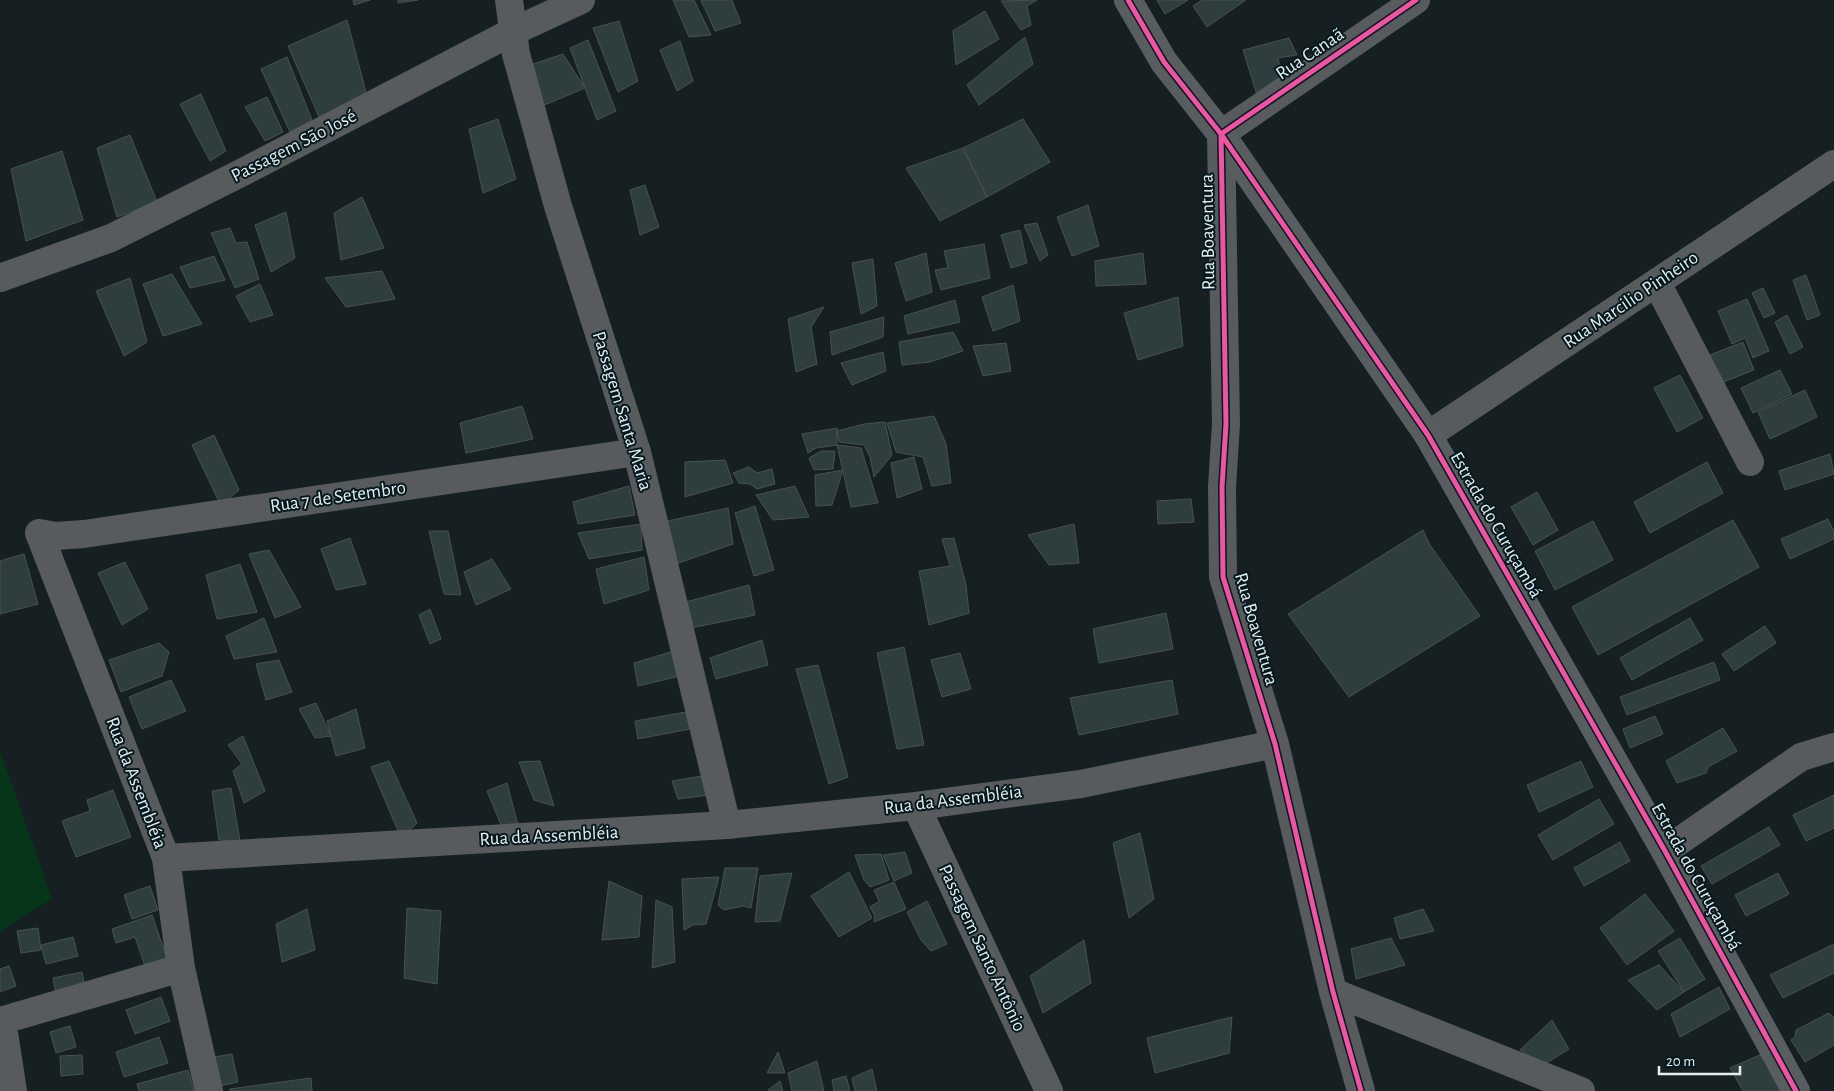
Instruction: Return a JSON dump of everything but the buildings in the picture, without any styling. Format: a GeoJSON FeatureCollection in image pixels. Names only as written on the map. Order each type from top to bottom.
{"type":"FeatureCollection","features":[{"type":"Feature","properties":{"kind":"street","name":"Passagem Santa Maria"},"geometry":{"type":"LineString","coordinates":[[510,0],[512,32],[558,206],[637,452],[727,825]]}},
{"type":"Feature","properties":{"kind":"street","name":"Passagem São José"},"geometry":{"type":"LineString","coordinates":[[0,278],[120,234],[512,32],[582,0]]}},
{"type":"Feature","properties":{"kind":"street","name":"Estrada do Curuçambá"},"geometry":{"type":"LineString","coordinates":[[1128,0],[1164,62],[1221,134],[1428,435],[1665,850],[1796,1091]]}},
{"type":"Feature","properties":{"kind":"street","name":"Rua Canaã"},"geometry":{"type":"LineString","coordinates":[[1221,134],[1416,0]]}},
{"type":"Feature","properties":{"kind":"street","name":"Rua Boaventura"},"geometry":{"type":"LineString","coordinates":[[1221,134],[1226,424],[1222,487],[1223,577],[1275,744],[1334,992],[1361,1091]]}},
{"type":"Feature","properties":{"kind":"street","name":"Rua Marcilio Pinheiro"},"geometry":{"type":"LineString","coordinates":[[1428,435],[1834,164]]}},
{"type":"Feature","properties":{"kind":"street"},"geometry":{"type":"LineString","coordinates":[[1657,283],[1750,462]]}},
{"type":"Feature","properties":{"kind":"street","name":"Rua 7 de Setembro"},"geometry":{"type":"LineString","coordinates":[[39,533],[56,536],[84,534],[637,452]]}},
{"type":"Feature","properties":{"kind":"street","name":"Rua da Assembléia"},"geometry":{"type":"LineString","coordinates":[[39,533],[166,858],[727,825],[916,806],[1081,784],[1275,744]]}},
{"type":"Feature","properties":{"kind":"street"},"geometry":{"type":"LineString","coordinates":[[1665,850],[1801,756],[1834,746]]}},
{"type":"Feature","properties":{"kind":"street","name":"Passagem Santo Antônio"},"geometry":{"type":"LineString","coordinates":[[916,806],[1049,1091]]}},
{"type":"Feature","properties":{"kind":"street"},"geometry":{"type":"LineString","coordinates":[[166,858],[181,968],[209,1091]]}},
{"type":"Feature","properties":{"kind":"street"},"geometry":{"type":"LineString","coordinates":[[13,1091],[1,1021],[181,968]]}},
{"type":"Feature","properties":{"kind":"street"},"geometry":{"type":"LineString","coordinates":[[1334,992],[1581,1091]]}},
{"type":"Feature","properties":{"kind":"green space"},"geometry":{"type":"Polygon","coordinates":[[[0,751],[52,899],[0,931],[0,751]]]}},
{"type":"Feature","properties":{"kind":"cycle path"},"geometry":{"type":"LineString","coordinates":[[1128,0],[1164,62],[1221,134],[1428,435],[1665,851],[1796,1091]]}},
{"type":"Feature","properties":{"kind":"cycle path"},"geometry":{"type":"LineString","coordinates":[[1361,1091],[1333,992],[1275,744],[1223,577],[1222,487],[1226,424],[1221,134],[1416,0]]}}]}
